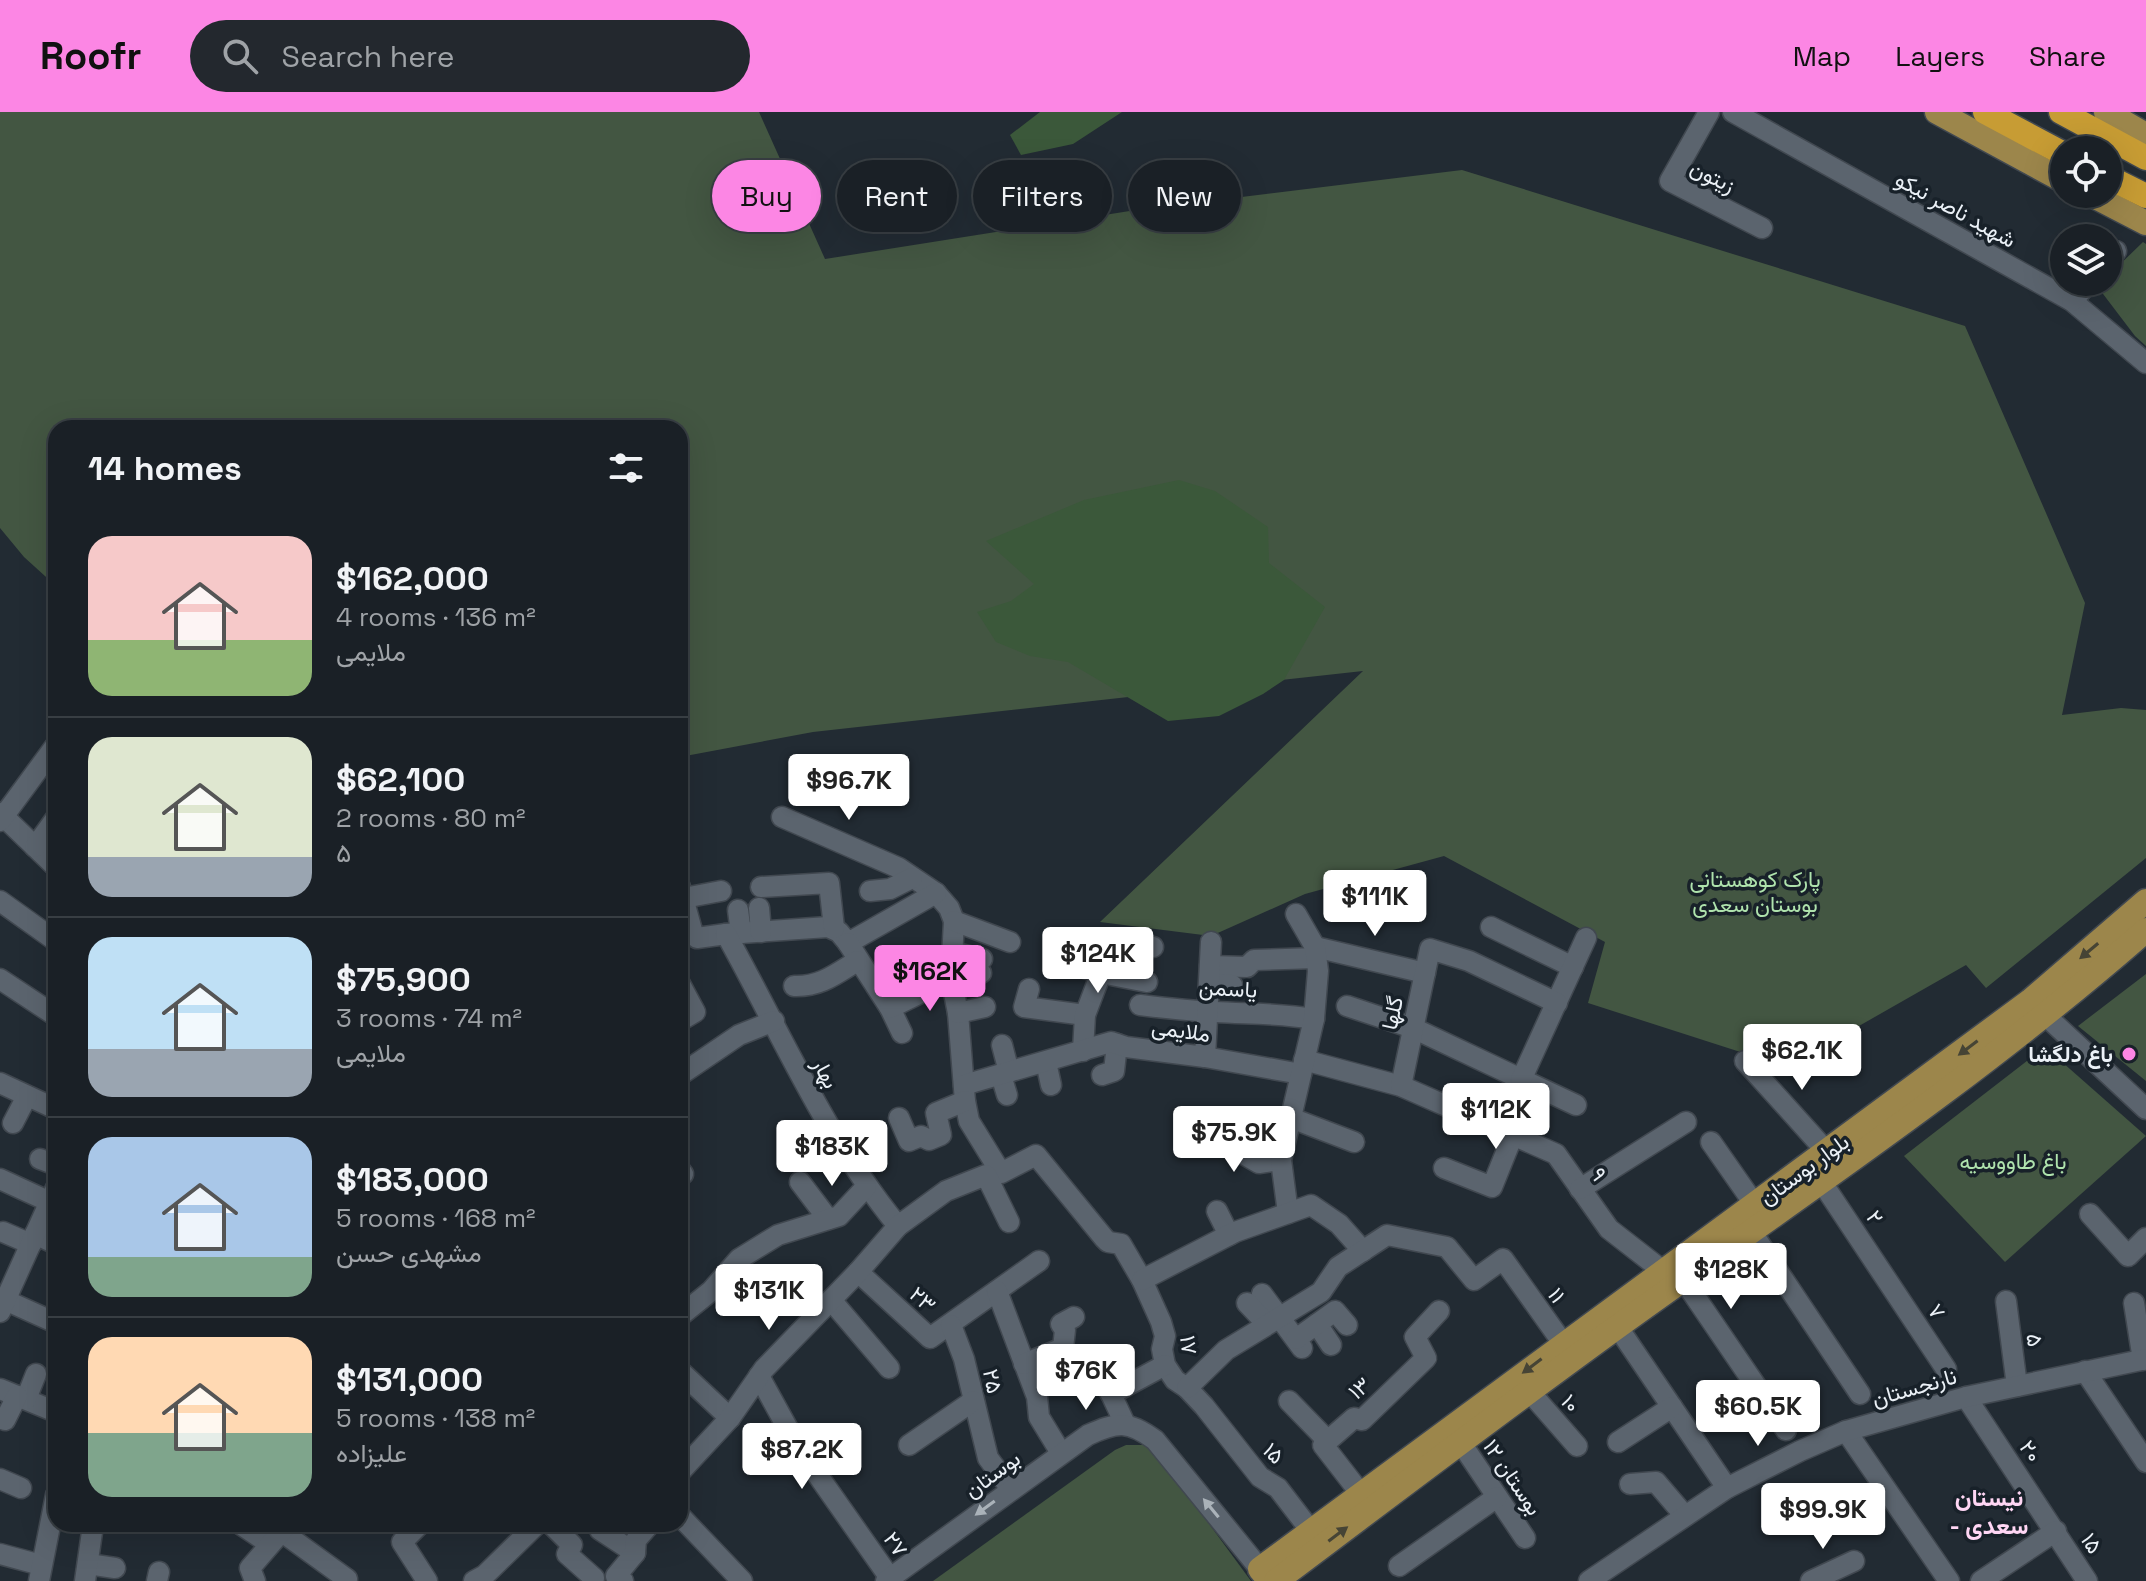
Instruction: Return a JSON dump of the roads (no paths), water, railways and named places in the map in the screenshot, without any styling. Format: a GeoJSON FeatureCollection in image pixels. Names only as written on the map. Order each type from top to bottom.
{"type":"FeatureCollection","features":[{"type":"Feature","properties":{"kind":"highway"},"geometry":{"type":"LineString","coordinates":[[1985,112],[2023,146],[2050,151]]}},
{"type":"Feature","properties":{"kind":"highway"},"geometry":{"type":"LineString","coordinates":[[2061,112],[2146,158]]}},
{"type":"Feature","properties":{"kind":"highway"},"geometry":{"type":"LineString","coordinates":[[2122,184],[2146,196]]}},
{"type":"Feature","properties":{"kind":"main road"},"geometry":{"type":"LineString","coordinates":[[1937,112],[2023,146],[2050,169]]}},
{"type":"Feature","properties":{"kind":"main road"},"geometry":{"type":"LineString","coordinates":[[2106,112],[2146,135]]}},
{"type":"Feature","properties":{"kind":"main road"},"geometry":{"type":"LineString","coordinates":[[2117,208],[2146,223]]}},
{"type":"Feature","properties":{"kind":"main road","name":"بلوار بوستان"},"geometry":{"type":"LineString","coordinates":[[2038,1008],[2146,901]]}},
{"type":"Feature","properties":{"kind":"main road","name":"بلوار بوستان"},"geometry":{"type":"LineString","coordinates":[[1268,1577],[1311,1531],[1361,1494],[1673,1275],[1751,1231],[1821,1181],[1858,1142],[2146,930]]}},
{"type":"Feature","properties":{"kind":"main road","name":"بلوار بوستان"},"geometry":{"type":"LineString","coordinates":[[1268,1577],[1461,1443],[1529,1391],[1568,1351],[1617,1326],[1755,1205],[1827,1152],[1858,1142]]}},
{"type":"Feature","properties":{"kind":"street","name":"زیتون"},"geometry":{"type":"LineString","coordinates":[[1709,112],[1670,181],[1762,228]]}},
{"type":"Feature","properties":{"kind":"street","name":"شهید ناصر نیکو"},"geometry":{"type":"LineString","coordinates":[[1733,112],[2072,301],[2146,363]]}},
{"type":"Feature","properties":{"kind":"street"},"geometry":{"type":"LineString","coordinates":[[2072,301],[2076,296]]}},
{"type":"Feature","properties":{"kind":"street"},"geometry":{"type":"LineString","coordinates":[[48,755],[1,816],[48,859]]}},
{"type":"Feature","properties":{"kind":"street"},"geometry":{"type":"LineString","coordinates":[[782,817],[899,868],[936,893],[949,908],[954,921],[952,976],[964,1093]]}},
{"type":"Feature","properties":{"kind":"street"},"geometry":{"type":"LineString","coordinates":[[35,847],[48,829]]}},
{"type":"Feature","properties":{"kind":"street"},"geometry":{"type":"LineString","coordinates":[[870,891],[890,889],[912,878]]}},
{"type":"Feature","properties":{"kind":"street"},"geometry":{"type":"LineString","coordinates":[[761,887],[829,883],[846,944],[890,1008],[902,1033]]}},
{"type":"Feature","properties":{"kind":"street"},"geometry":{"type":"LineString","coordinates":[[688,892],[721,891]]}},
{"type":"Feature","properties":{"kind":"street"},"geometry":{"type":"LineString","coordinates":[[794,986],[811,987],[821,983],[846,944],[936,893]]}},
{"type":"Feature","properties":{"kind":"street"},"geometry":{"type":"LineString","coordinates":[[0,901],[48,935]]}},
{"type":"Feature","properties":{"kind":"street"},"geometry":{"type":"LineString","coordinates":[[743,933],[759,908]]}},
{"type":"Feature","properties":{"kind":"street"},"geometry":{"type":"LineString","coordinates":[[738,910],[743,933]]}},
{"type":"Feature","properties":{"kind":"street"},"geometry":{"type":"LineString","coordinates":[[1288,1213],[1281,1160],[1314,1019],[1318,971],[1316,952],[1296,914]]}},
{"type":"Feature","properties":{"kind":"street"},"geometry":{"type":"LineString","coordinates":[[688,915],[697,938],[743,933],[846,944]]}},
{"type":"Feature","properties":{"kind":"street"},"geometry":{"type":"LineString","coordinates":[[954,921],[1010,942]]}},
{"type":"Feature","properties":{"kind":"street"},"geometry":{"type":"LineString","coordinates":[[1491,927],[1573,967]]}},
{"type":"Feature","properties":{"kind":"street","name":"بهار"},"geometry":{"type":"LineString","coordinates":[[743,933],[774,1021],[801,1076],[846,1157],[898,1226]]}},
{"type":"Feature","properties":{"kind":"street"},"geometry":{"type":"LineString","coordinates":[[1521,1080],[1586,938]]}},
{"type":"Feature","properties":{"kind":"street"},"geometry":{"type":"LineString","coordinates":[[1118,939],[1153,947]]}},
{"type":"Feature","properties":{"kind":"street"},"geometry":{"type":"LineString","coordinates":[[1205,1057],[1211,942]]}},
{"type":"Feature","properties":{"kind":"street","name":"گلها"},"geometry":{"type":"LineString","coordinates":[[1401,1086],[1430,949],[1469,961],[1557,1003]]}},
{"type":"Feature","properties":{"kind":"street"},"geometry":{"type":"LineString","coordinates":[[890,1008],[952,976],[982,966],[951,952]]}},
{"type":"Feature","properties":{"kind":"street"},"geometry":{"type":"LineString","coordinates":[[1210,975],[1247,967],[1254,960],[1316,952],[1425,973]]}},
{"type":"Feature","properties":{"kind":"street"},"geometry":{"type":"LineString","coordinates":[[1061,961],[1147,982]]}},
{"type":"Feature","properties":{"kind":"street"},"geometry":{"type":"LineString","coordinates":[[1083,1051],[1085,1015],[1101,973]]}},
{"type":"Feature","properties":{"kind":"street"},"geometry":{"type":"LineString","coordinates":[[1210,975],[1232,985]]}},
{"type":"Feature","properties":{"kind":"street"},"geometry":{"type":"LineString","coordinates":[[0,979],[48,1011]]}},
{"type":"Feature","properties":{"kind":"street"},"geometry":{"type":"LineString","coordinates":[[1029,989],[1024,1007],[1085,1015]]}},
{"type":"Feature","properties":{"kind":"street"},"geometry":{"type":"LineString","coordinates":[[688,999],[695,1012],[688,1016]]}},
{"type":"Feature","properties":{"kind":"street","name":"یاسمن"},"geometry":{"type":"LineString","coordinates":[[1140,1005],[1209,1012],[1274,1013],[1314,1019]]}},
{"type":"Feature","properties":{"kind":"street"},"geometry":{"type":"LineString","coordinates":[[1347,1006],[1413,1028],[1576,1105]]}},
{"type":"Feature","properties":{"kind":"street"},"geometry":{"type":"LineString","coordinates":[[958,1013],[985,1007]]}},
{"type":"Feature","properties":{"kind":"street"},"geometry":{"type":"LineString","coordinates":[[2038,1008],[2146,1109]]}},
{"type":"Feature","properties":{"kind":"street"},"geometry":{"type":"LineString","coordinates":[[688,1077],[717,1060],[739,1035],[774,1021]]}},
{"type":"Feature","properties":{"kind":"street","name":"ملایمی"},"geometry":{"type":"LineString","coordinates":[[899,1118],[909,1141],[921,1136],[929,1140],[941,1135],[931,1108],[1005,1074],[1111,1042],[1205,1057],[1302,1067]]}},
{"type":"Feature","properties":{"kind":"street"},"geometry":{"type":"LineString","coordinates":[[1102,1075],[1114,1071],[1117,1044]]}},
{"type":"Feature","properties":{"kind":"street"},"geometry":{"type":"LineString","coordinates":[[1002,1045],[1007,1095]]}},
{"type":"Feature","properties":{"kind":"street"},"geometry":{"type":"LineString","coordinates":[[1745,1061],[1827,1152]]}},
{"type":"Feature","properties":{"kind":"street"},"geometry":{"type":"LineString","coordinates":[[1046,1062],[1051,1085]]}},
{"type":"Feature","properties":{"kind":"street","name":"۹"},"geometry":{"type":"LineString","coordinates":[[1302,1067],[1401,1086],[1556,1154],[1609,1229],[1673,1275]]}},
{"type":"Feature","properties":{"kind":"street"},"geometry":{"type":"LineString","coordinates":[[2,1091],[27,1096],[48,1105]]}},
{"type":"Feature","properties":{"kind":"street","name":"۱۷"},"geometry":{"type":"LineString","coordinates":[[964,1093],[969,1121],[1001,1173],[1036,1155],[1104,1238],[1108,1242],[1121,1244],[1142,1280],[1165,1336],[1162,1349],[1165,1365],[1175,1380],[1204,1406]]}},
{"type":"Feature","properties":{"kind":"street"},"geometry":{"type":"LineString","coordinates":[[13,1123],[27,1096]]}},
{"type":"Feature","properties":{"kind":"street"},"geometry":{"type":"LineString","coordinates":[[1291,1118],[1354,1142]]}},
{"type":"Feature","properties":{"kind":"street"},"geometry":{"type":"LineString","coordinates":[[1580,1189],[1686,1122]]}},
{"type":"Feature","properties":{"kind":"street"},"geometry":{"type":"LineString","coordinates":[[1200,1129],[1259,1163],[1281,1160]]}},
{"type":"Feature","properties":{"kind":"street"},"geometry":{"type":"LineString","coordinates":[[1444,1168],[1492,1187],[1513,1135]]}},
{"type":"Feature","properties":{"kind":"street"},"geometry":{"type":"LineString","coordinates":[[1711,1142],[1755,1205]]}},
{"type":"Feature","properties":{"kind":"street"},"geometry":{"type":"LineString","coordinates":[[846,1157],[865,1143]]}},
{"type":"Feature","properties":{"kind":"street"},"geometry":{"type":"LineString","coordinates":[[688,1463],[730,1418],[759,1376],[898,1226],[946,1191],[986,1175],[1009,1222]]}},
{"type":"Feature","properties":{"kind":"street"},"geometry":{"type":"LineString","coordinates":[[0,1179],[48,1193]]}},
{"type":"Feature","properties":{"kind":"street","name":"۲"},"geometry":{"type":"LineString","coordinates":[[1821,1181],[1888,1280]]}},
{"type":"Feature","properties":{"kind":"street"},"geometry":{"type":"LineString","coordinates":[[800,1182],[828,1219]]}},
{"type":"Feature","properties":{"kind":"street"},"geometry":{"type":"LineString","coordinates":[[688,1310],[711,1291],[739,1259],[778,1235],[839,1216],[866,1187]]}},
{"type":"Feature","properties":{"kind":"street"},"geometry":{"type":"LineString","coordinates":[[1142,1280],[1229,1235],[1311,1205],[1339,1224],[1363,1251],[1338,1267],[1321,1292],[1273,1321],[1227,1338],[1187,1388]]}},
{"type":"Feature","properties":{"kind":"street"},"geometry":{"type":"LineString","coordinates":[[48,1206],[5,1292],[48,1318]]}},
{"type":"Feature","properties":{"kind":"street"},"geometry":{"type":"LineString","coordinates":[[1217,1211],[1229,1235]]}},
{"type":"Feature","properties":{"kind":"street"},"geometry":{"type":"LineString","coordinates":[[2090,1214],[2128,1256],[2146,1238]]}},
{"type":"Feature","properties":{"kind":"street"},"geometry":{"type":"LineString","coordinates":[[1751,1231],[1860,1394]]}},
{"type":"Feature","properties":{"kind":"street"},"geometry":{"type":"LineString","coordinates":[[3,1232],[48,1242]]}},
{"type":"Feature","properties":{"kind":"street","name":"۱۱"},"geometry":{"type":"LineString","coordinates":[[1363,1251],[1387,1235],[1447,1247],[1474,1280],[1503,1259],[1568,1351]]}},
{"type":"Feature","properties":{"kind":"street","name":"۲۳"},"geometry":{"type":"LineString","coordinates":[[858,1272],[930,1338],[1039,1261]]}},
{"type":"Feature","properties":{"kind":"street"},"geometry":{"type":"LineString","coordinates":[[1673,1275],[1786,1430]]}},
{"type":"Feature","properties":{"kind":"street","name":"۷"},"geometry":{"type":"LineString","coordinates":[[1888,1280],[1946,1369]]}},
{"type":"Feature","properties":{"kind":"street"},"geometry":{"type":"LineString","coordinates":[[997,1291],[1037,1397],[1039,1417],[1061,1453]]}},
{"type":"Feature","properties":{"kind":"street"},"geometry":{"type":"LineString","coordinates":[[1254,1298],[1273,1321],[1299,1344],[1317,1324],[1335,1311],[1347,1325]]}},
{"type":"Feature","properties":{"kind":"street"},"geometry":{"type":"LineString","coordinates":[[831,1300],[889,1368]]}},
{"type":"Feature","properties":{"kind":"street","name":"۵"},"geometry":{"type":"LineString","coordinates":[[2006,1301],[2017,1386]]}},
{"type":"Feature","properties":{"kind":"street"},"geometry":{"type":"LineString","coordinates":[[2134,1303],[2145,1359]]}},
{"type":"Feature","properties":{"kind":"street","name":"۱۳"},"geometry":{"type":"LineString","coordinates":[[1328,1441],[1354,1418],[1362,1420],[1426,1358],[1415,1337],[1439,1311]]}},
{"type":"Feature","properties":{"kind":"street"},"geometry":{"type":"LineString","coordinates":[[1024,1364],[1063,1348],[1065,1330],[1061,1324],[1074,1317]]}},
{"type":"Feature","properties":{"kind":"street"},"geometry":{"type":"LineString","coordinates":[[1317,1324],[1331,1345]]}},
{"type":"Feature","properties":{"kind":"street","name":"۲۵"},"geometry":{"type":"LineString","coordinates":[[951,1325],[964,1359],[988,1458],[1011,1489]]}},
{"type":"Feature","properties":{"kind":"street"},"geometry":{"type":"LineString","coordinates":[[1617,1326],[1727,1488]]}},
{"type":"Feature","properties":{"kind":"street","name":"نارنجستان"},"geometry":{"type":"LineString","coordinates":[[1589,1581],[1727,1488],[1846,1431],[1966,1397],[2145,1359]]}},
{"type":"Feature","properties":{"kind":"street"},"geometry":{"type":"LineString","coordinates":[[1058,1380],[1089,1364],[1094,1366],[1125,1424],[1155,1440],[1268,1577]]}},
{"type":"Feature","properties":{"kind":"street"},"geometry":{"type":"LineString","coordinates":[[1111,1394],[1165,1365]]}},
{"type":"Feature","properties":{"kind":"street"},"geometry":{"type":"LineString","coordinates":[[2085,1371],[2145,1457]]}},
{"type":"Feature","properties":{"kind":"street"},"geometry":{"type":"LineString","coordinates":[[5,1420],[14,1394],[36,1374]]}},
{"type":"Feature","properties":{"kind":"street","name":"۲۷"},"geometry":{"type":"LineString","coordinates":[[759,1376],[798,1447],[888,1580]]}},
{"type":"Feature","properties":{"kind":"street"},"geometry":{"type":"LineString","coordinates":[[688,1379],[730,1418]]}},
{"type":"Feature","properties":{"kind":"street","name":"۱۰"},"geometry":{"type":"LineString","coordinates":[[1529,1391],[1577,1446]]}},
{"type":"Feature","properties":{"kind":"street"},"geometry":{"type":"LineString","coordinates":[[14,1394],[48,1407]]}},
{"type":"Feature","properties":{"kind":"street","name":"۲۰"},"geometry":{"type":"LineString","coordinates":[[1966,1397],[2056,1531]]}},
{"type":"Feature","properties":{"kind":"street"},"geometry":{"type":"LineString","coordinates":[[909,1445],[973,1401]]}},
{"type":"Feature","properties":{"kind":"street"},"geometry":{"type":"LineString","coordinates":[[1289,1401],[1328,1441],[1323,1445],[1361,1494]]}},
{"type":"Feature","properties":{"kind":"street","name":"۱۵"},"geometry":{"type":"LineString","coordinates":[[1204,1406],[1260,1477],[1278,1488],[1311,1531]]}},
{"type":"Feature","properties":{"kind":"street"},"geometry":{"type":"LineString","coordinates":[[1618,1442],[1672,1407]]}},
{"type":"Feature","properties":{"kind":"street","name":"بوستان"},"geometry":{"type":"LineString","coordinates":[[888,1580],[1088,1435],[1108,1426],[1125,1424]]}},
{"type":"Feature","properties":{"kind":"street"},"geometry":{"type":"LineString","coordinates":[[1846,1431],[1949,1581]]}},
{"type":"Feature","properties":{"kind":"street","name":"بوستان ۱۲"},"geometry":{"type":"LineString","coordinates":[[1461,1443],[1525,1538]]}},
{"type":"Feature","properties":{"kind":"street"},"geometry":{"type":"LineString","coordinates":[[0,1479],[21,1488]]}},
{"type":"Feature","properties":{"kind":"street"},"geometry":{"type":"LineString","coordinates":[[1630,1484],[1656,1482],[1685,1516]]}},
{"type":"Feature","properties":{"kind":"street"},"geometry":{"type":"LineString","coordinates":[[1399,1566],[1497,1497]]}},
{"type":"Feature","properties":{"kind":"street"},"geometry":{"type":"LineString","coordinates":[[688,1524],[742,1581]]}},
{"type":"Feature","properties":{"kind":"street"},"geometry":{"type":"LineString","coordinates":[[1981,1581],[2056,1531]]}},
{"type":"Feature","properties":{"kind":"street","name":"۱۵"},"geometry":{"type":"LineString","coordinates":[[2056,1531],[2087,1581]]}},
{"type":"Feature","properties":{"kind":"street"},"geometry":{"type":"LineString","coordinates":[[0,1554],[40,1573],[48,1532]]}},
{"type":"Feature","properties":{"kind":"street"},"geometry":{"type":"LineString","coordinates":[[92,1532],[87,1573],[115,1568]]}},
{"type":"Feature","properties":{"kind":"street"},"geometry":{"type":"LineString","coordinates":[[412,1532],[402,1542],[427,1581]]}},
{"type":"Feature","properties":{"kind":"street"},"geometry":{"type":"LineString","coordinates":[[476,1581],[529,1532]]}},
{"type":"Feature","properties":{"kind":"street"},"geometry":{"type":"LineString","coordinates":[[559,1532],[572,1545],[567,1554],[594,1578]]}},
{"type":"Feature","properties":{"kind":"street"},"geometry":{"type":"LineString","coordinates":[[603,1532],[635,1553]]}},
{"type":"Feature","properties":{"kind":"street"},"geometry":{"type":"LineString","coordinates":[[621,1580],[635,1553],[636,1540],[643,1532]]}},
{"type":"Feature","properties":{"kind":"street"},"geometry":{"type":"LineString","coordinates":[[252,1574],[280,1534],[347,1579]]}},
{"type":"Feature","properties":{"kind":"street"},"geometry":{"type":"LineString","coordinates":[[1811,1581],[1854,1561]]}},
{"type":"Feature","properties":{"kind":"place","name":"باغ دلگشا"},"geometry":{"type":"Point","coordinates":[2129,1054]}},
{"type":"Feature","properties":{"kind":"district","name":"نیستان - سعدی"},"geometry":{"type":"Point","coordinates":[1989,1512]}},
{"type":"Feature","properties":{"kind":"park label","name":"پارک کوهستانی بوستان سعدی"},"geometry":{"type":"Point","coordinates":[1755,892]}},
{"type":"Feature","properties":{"kind":"park label","name":"باغ طاووسیه"},"geometry":{"type":"Point","coordinates":[2013,1161]}}]}
